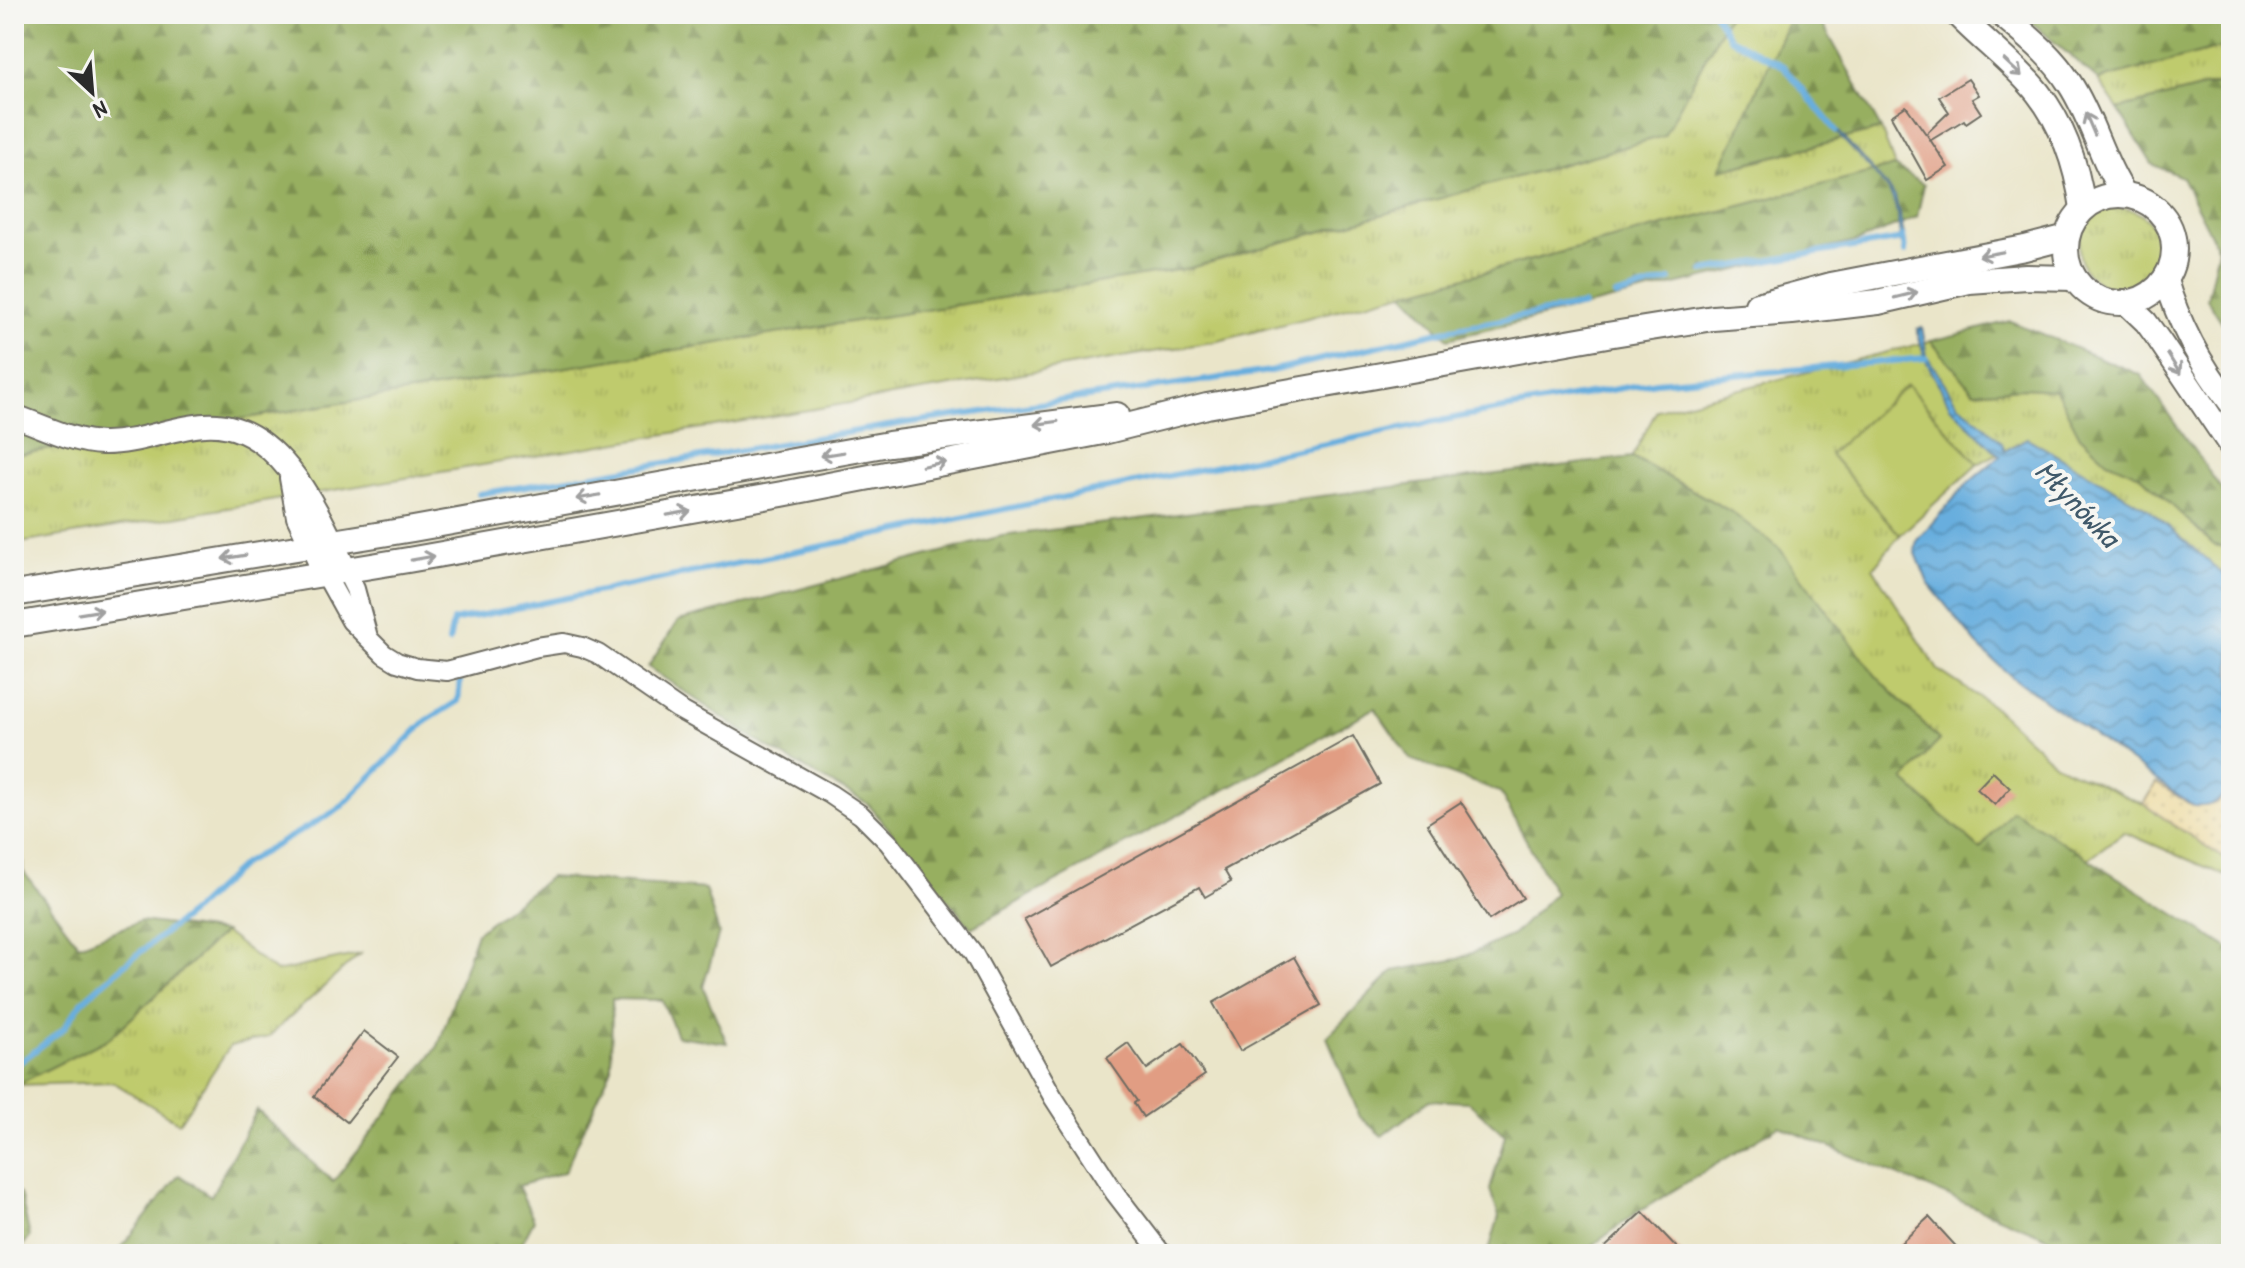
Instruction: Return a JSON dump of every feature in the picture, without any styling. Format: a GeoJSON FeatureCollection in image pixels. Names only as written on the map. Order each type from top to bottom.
{"type":"FeatureCollection","features":[{"type":"Feature","properties":{"kind":"main road"},"geometry":{"type":"LineString","coordinates":[[1957,14],[2036,90],[2052,113],[2070,151],[2083,208]]}},
{"type":"Feature","properties":{"kind":"main road"},"geometry":{"type":"LineString","coordinates":[[2001,14],[2052,59],[2071,85],[2093,128],[2108,170],[2124,194]]}},
{"type":"Feature","properties":{"kind":"main road"},"geometry":{"type":"LineString","coordinates":[[2124,194],[2149,202],[2169,226],[2173,241],[2173,256],[2165,277],[2149,294],[2126,303],[2095,297],[2074,278],[2068,265],[2067,237],[2083,208],[2104,197],[2124,194]]}},
{"type":"Feature","properties":{"kind":"main road"},"geometry":{"type":"LineString","coordinates":[[1713,318],[1831,285],[2025,248],[2067,237]]}},
{"type":"Feature","properties":{"kind":"main road"},"geometry":{"type":"LineString","coordinates":[[14,625],[782,494],[1103,432],[1207,406],[1713,318],[1878,302],[1969,281],[2058,276],[2074,278]]}},
{"type":"Feature","properties":{"kind":"main road"},"geometry":{"type":"LineString","coordinates":[[14,594],[322,544],[889,444],[1101,416],[1207,406]]}},
{"type":"Feature","properties":{"kind":"street"},"geometry":{"type":"LineString","coordinates":[[2165,277],[2172,301],[2188,334],[2231,404]]}},
{"type":"Feature","properties":{"kind":"street"},"geometry":{"type":"LineString","coordinates":[[2126,303],[2146,322],[2231,447]]}},
{"type":"Feature","properties":{"kind":"street"},"geometry":{"type":"LineString","coordinates":[[14,416],[99,443],[122,442],[203,425],[243,430],[275,452],[319,514],[322,544],[351,621],[397,662],[447,671],[537,647],[564,643],[582,647],[598,654],[678,709],[830,794],[861,815],[889,843],[973,953],[1053,1097],[1115,1193],[1162,1254]]}},
{"type":"Feature","properties":{"kind":"green space"},"geometry":{"type":"Polygon","coordinates":[[[14,14],[1729,14],[1664,136],[1190,268],[14,455],[14,14]]]}},
{"type":"Feature","properties":{"kind":"green space"},"geometry":{"type":"Polygon","coordinates":[[[1729,14],[1792,14],[1721,170],[1881,129],[1895,166],[1218,341],[14,544],[14,455],[1190,268],[1664,136],[1729,14]]]}},
{"type":"Feature","properties":{"kind":"green space"},"geometry":{"type":"Polygon","coordinates":[[[1792,14],[1830,14],[1821,21],[1881,129],[1720,170],[1792,14]]]}},
{"type":"Feature","properties":{"kind":"green space"},"geometry":{"type":"Polygon","coordinates":[[[2022,14],[2231,14],[2231,45],[2098,80],[2022,14]]]}},
{"type":"Feature","properties":{"kind":"green space"},"geometry":{"type":"Polygon","coordinates":[[[2231,45],[2231,80],[2118,109],[2098,80],[2231,45]]]}},
{"type":"Feature","properties":{"kind":"green space"},"geometry":{"type":"Polygon","coordinates":[[[2231,80],[2231,336],[2207,299],[2218,249],[2182,177],[2152,164],[2118,109],[2231,80]]]}},
{"type":"Feature","properties":{"kind":"green space"},"geometry":{"type":"Polygon","coordinates":[[[1895,166],[1924,185],[1917,217],[1859,241],[1448,339],[1404,293],[1895,166]]]}},
{"type":"Feature","properties":{"kind":"green space"},"geometry":{"type":"Polygon","coordinates":[[[2119,208],[2134,211],[2147,220],[2156,233],[2159,248],[2156,263],[2147,276],[2134,285],[2119,288],[2104,285],[2091,276],[2082,263],[2079,248],[2082,233],[2091,220],[2104,211],[2119,208]]]}},
{"type":"Feature","properties":{"kind":"green space"},"geometry":{"type":"Polygon","coordinates":[[[2010,321],[2141,375],[2231,503],[2231,548],[2214,545],[2140,475],[2107,461],[2080,436],[2056,390],[2022,388],[1974,392],[1931,341],[2010,321]]]}},
{"type":"Feature","properties":{"kind":"green space"},"geometry":{"type":"Polygon","coordinates":[[[1931,341],[1974,392],[2056,389],[2080,436],[2107,461],[2140,475],[2214,545],[2231,548],[2231,569],[2223,574],[2148,509],[2027,438],[1978,464],[1907,385],[1830,454],[1900,535],[1873,568],[1938,670],[1994,707],[2055,764],[2143,804],[2231,863],[2231,878],[2124,832],[2088,859],[1980,849],[1904,781],[1939,740],[1876,676],[1730,511],[1632,457],[1657,410],[1931,341]]]}},
{"type":"Feature","properties":{"kind":"green space"},"geometry":{"type":"Polygon","coordinates":[[[1907,385],[1978,464],[1900,535],[1830,454],[1907,385]]]}},
{"type":"Feature","properties":{"kind":"green space"},"geometry":{"type":"Polygon","coordinates":[[[1632,457],[1730,511],[1780,549],[1876,676],[1939,740],[1904,781],[1980,849],[2012,810],[2231,950],[2231,1254],[2088,1254],[1779,1126],[1635,1214],[1581,1254],[1488,1254],[1499,1216],[1490,1190],[1505,1135],[1468,1102],[1429,1100],[1382,1136],[1360,1117],[1327,1037],[1393,971],[1458,959],[1513,935],[1555,893],[1500,792],[1410,759],[1375,708],[971,928],[868,804],[765,746],[648,667],[678,621],[1002,536],[1632,457]]]}},
{"type":"Feature","properties":{"kind":"green space"},"geometry":{"type":"Polygon","coordinates":[[[14,768],[18,770],[23,871],[79,945],[141,921],[224,932],[110,1038],[14,1086],[14,768]]]}},
{"type":"Feature","properties":{"kind":"green space"},"geometry":{"type":"Polygon","coordinates":[[[550,877],[705,889],[719,933],[703,987],[727,1043],[677,1036],[662,1000],[612,999],[611,1070],[564,1172],[518,1186],[534,1220],[516,1254],[116,1254],[179,1175],[211,1196],[257,1110],[333,1182],[438,1046],[477,932],[550,877]]]}},
{"type":"Feature","properties":{"kind":"green space"},"geometry":{"type":"Polygon","coordinates":[[[224,932],[276,972],[360,954],[268,1037],[230,1046],[179,1123],[113,1082],[16,1085],[110,1038],[224,932]]]}},
{"type":"Feature","properties":{"kind":"green space"},"geometry":{"type":"Polygon","coordinates":[[[14,1191],[20,1194],[30,1236],[17,1254],[14,1254],[14,1191]]]}},
{"type":"Feature","properties":{"kind":"sand"},"geometry":{"type":"Polygon","coordinates":[[[2156,783],[2193,806],[2217,803],[2231,789],[2231,863],[2143,804],[2156,783]]]}},
{"type":"Feature","properties":{"kind":"water"},"geometry":{"type":"Polygon","coordinates":[[[1833,125],[1895,196],[1906,243],[1901,243],[1896,209],[1889,192],[1833,125]]]}},
{"type":"Feature","properties":{"kind":"water"},"geometry":{"type":"Polygon","coordinates":[[[1922,327],[1927,356],[1957,403],[2002,443],[2005,451],[2027,438],[2148,509],[2223,574],[2231,585],[2231,789],[2218,801],[2193,806],[2012,677],[1981,649],[1928,583],[1915,551],[1917,540],[1965,486],[2000,456],[1950,406],[1925,359],[1917,329],[1922,327]]]}},
{"type":"Feature","properties":{"kind":"building"},"geometry":{"type":"Polygon","coordinates":[[[1968,79],[1979,95],[1972,99],[1981,113],[1931,140],[1927,135],[1948,167],[1927,180],[1891,116],[1906,106],[1926,134],[1949,112],[1939,97],[1968,79]]]}},
{"type":"Feature","properties":{"kind":"building"},"geometry":{"type":"Polygon","coordinates":[[[1353,736],[1380,784],[1224,870],[1231,882],[1205,897],[1199,887],[1051,967],[1024,919],[1353,736]]]}},
{"type":"Feature","properties":{"kind":"building"},"geometry":{"type":"Polygon","coordinates":[[[1993,772],[2010,788],[1995,805],[1977,789],[1993,772]]]}},
{"type":"Feature","properties":{"kind":"building"},"geometry":{"type":"Polygon","coordinates":[[[1461,802],[1523,898],[1489,920],[1427,824],[1461,802]]]}},
{"type":"Feature","properties":{"kind":"building"},"geometry":{"type":"Polygon","coordinates":[[[1294,957],[1321,1005],[1240,1051],[1213,1003],[1294,957]]]}},
{"type":"Feature","properties":{"kind":"building"},"geometry":{"type":"Polygon","coordinates":[[[364,1031],[398,1057],[347,1122],[314,1096],[364,1031]]]}},
{"type":"Feature","properties":{"kind":"building"},"geometry":{"type":"Polygon","coordinates":[[[1128,1043],[1147,1069],[1183,1044],[1205,1075],[1143,1117],[1134,1103],[1137,1101],[1107,1058],[1128,1043]]]}},
{"type":"Feature","properties":{"kind":"building"},"geometry":{"type":"Polygon","coordinates":[[[1643,1212],[1683,1254],[1598,1254],[1643,1212]]]}},
{"type":"Feature","properties":{"kind":"building"},"geometry":{"type":"Polygon","coordinates":[[[1929,1217],[1963,1254],[1889,1254],[1929,1217]]]}},
{"type":"Feature","properties":{"kind":"waterway","name":"Młynówka"},"geometry":{"type":"LineString","coordinates":[[1715,14],[1730,38],[1783,66],[1836,131]]}},
{"type":"Feature","properties":{"kind":"waterway","name":"Młynówka"},"geometry":{"type":"LineString","coordinates":[[1903,236],[1905,252]]}},
{"type":"Feature","properties":{"kind":"waterway"},"geometry":{"type":"LineString","coordinates":[[1703,271],[1903,239]]}},
{"type":"Feature","properties":{"kind":"waterway"},"geometry":{"type":"LineString","coordinates":[[1616,296],[1670,280]]}},
{"type":"Feature","properties":{"kind":"waterway"},"geometry":{"type":"LineString","coordinates":[[479,494],[905,423],[1270,371],[1452,329],[1584,305]]}},
{"type":"Feature","properties":{"kind":"waterway"},"geometry":{"type":"LineString","coordinates":[[449,642],[453,621],[1464,416],[1656,382],[1926,358]]}},
{"type":"Feature","properties":{"kind":"waterway"},"geometry":{"type":"LineString","coordinates":[[14,1067],[63,1029],[83,1001],[194,910],[243,864],[339,809],[426,721],[458,701],[460,682]]}}]}
